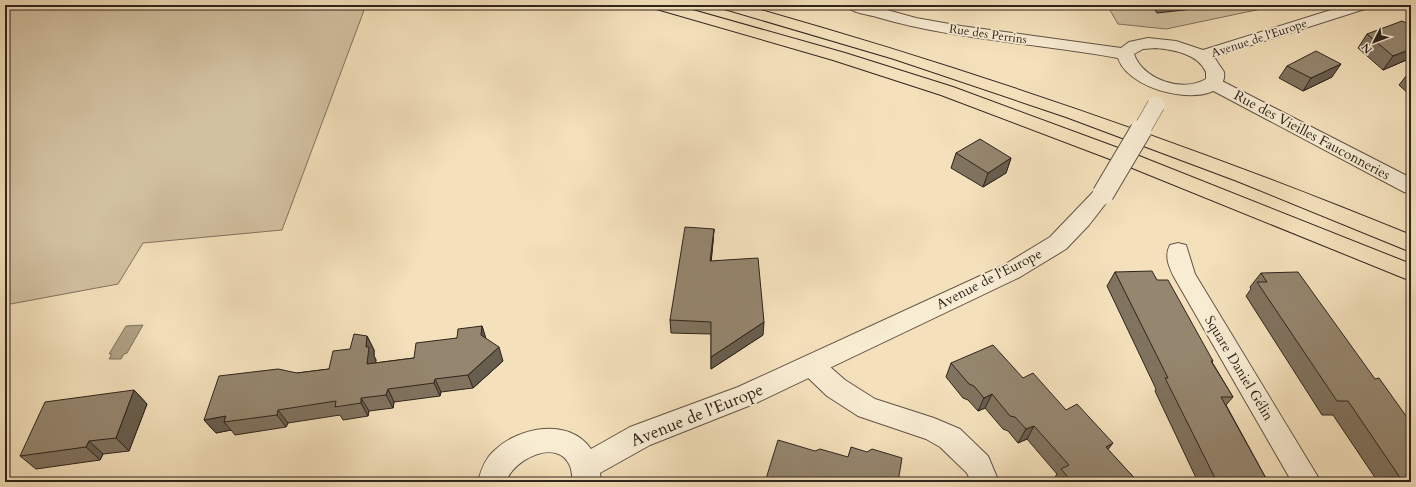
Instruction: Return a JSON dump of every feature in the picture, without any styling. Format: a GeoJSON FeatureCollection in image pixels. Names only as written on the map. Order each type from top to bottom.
{"type":"FeatureCollection","features":[{"type":"Feature","properties":{"kind":"highway"},"geometry":{"type":"LineString","coordinates":[[658,5],[877,68],[947,91],[1167,174],[1411,273]]}},
{"type":"Feature","properties":{"kind":"highway"},"geometry":{"type":"LineString","coordinates":[[726,5],[878,50],[1036,101],[1264,184],[1411,244]]}},
{"type":"Feature","properties":{"kind":"street","name":"Rue des Perrins"},"geometry":{"type":"LineString","coordinates":[[853,5],[886,15],[939,27],[1089,47],[1125,54]]}},
{"type":"Feature","properties":{"kind":"street","name":"Avenue de l'Europe"},"geometry":{"type":"LineString","coordinates":[[1201,56],[1364,5]]}},
{"type":"Feature","properties":{"kind":"street"},"geometry":{"type":"LineString","coordinates":[[1148,43],[1176,45],[1201,56],[1214,70],[1216,77],[1212,83],[1206,87],[1184,90],[1158,85],[1141,77],[1129,67],[1125,54],[1133,47],[1148,43]]}},
{"type":"Feature","properties":{"kind":"street","name":"Rue des Vieilles Fauconneries"},"geometry":{"type":"LineString","coordinates":[[1212,83],[1411,187]]}},
{"type":"Feature","properties":{"kind":"street","name":"Avenue de l'Europe"},"geometry":{"type":"LineString","coordinates":[[586,475],[640,436],[719,407],[811,365],[1012,270],[1058,243],[1081,220],[1103,194],[1156,105],[1159,98],[1158,85]]}},
{"type":"Feature","properties":{"kind":"street","name":"Square Daniel Gélin"},"geometry":{"type":"LineString","coordinates":[[1178,251],[1180,266],[1185,277],[1306,482]]}},
{"type":"Feature","properties":{"kind":"street"},"geometry":{"type":"LineString","coordinates":[[811,365],[836,388],[867,408],[934,430],[950,438],[978,465],[984,482]]}},
{"type":"Feature","properties":{"kind":"street"},"geometry":{"type":"LineString","coordinates":[[475,482],[497,472],[513,450],[528,443],[546,440],[564,444],[576,451],[586,475]]}},
{"type":"Feature","properties":{"kind":"shaded area"},"geometry":{"type":"Polygon","coordinates":[[[5,5],[366,5],[282,230],[143,243],[118,284],[5,305],[5,5]]]}},
{"type":"Feature","properties":{"kind":"shaded area"},"geometry":{"type":"Polygon","coordinates":[[[1107,5],[1280,5],[1166,29],[1118,24],[1107,5]]]}},
{"type":"Feature","properties":{"kind":"shaded area"},"geometry":{"type":"Polygon","coordinates":[[[143,325],[127,353],[124,354],[121,359],[109,359],[112,354],[109,354],[126,326],[143,325]]]}},
{"type":"Feature","properties":{"kind":"building"},"geometry":{"type":"Polygon","coordinates":[[[1402,21],[1411,25],[1411,49],[1393,56],[1367,34],[1402,21]]]}},
{"type":"Feature","properties":{"kind":"building"},"geometry":{"type":"Polygon","coordinates":[[[1316,51],[1341,64],[1311,78],[1287,66],[1316,51]]]}},
{"type":"Feature","properties":{"kind":"building"},"geometry":{"type":"Polygon","coordinates":[[[980,139],[1011,158],[988,173],[956,153],[980,139]]]}},
{"type":"Feature","properties":{"kind":"building"},"geometry":{"type":"Polygon","coordinates":[[[685,227],[714,229],[710,261],[758,258],[764,322],[711,357],[711,322],[670,320],[685,227]]]}},
{"type":"Feature","properties":{"kind":"building"},"geometry":{"type":"Polygon","coordinates":[[[1152,271],[1157,280],[1168,280],[1213,361],[1211,361],[1233,397],[1221,397],[1268,482],[1217,482],[1165,378],[1168,378],[1115,272],[1152,271]]]}},
{"type":"Feature","properties":{"kind":"building"},"geometry":{"type":"Polygon","coordinates":[[[1298,272],[1375,379],[1379,378],[1411,423],[1411,482],[1403,482],[1348,401],[1337,401],[1257,282],[1267,282],[1261,273],[1298,272]]]}},
{"type":"Feature","properties":{"kind":"building"},"geometry":{"type":"Polygon","coordinates":[[[482,326],[481,335],[499,347],[468,375],[435,379],[434,383],[388,389],[386,395],[361,398],[361,403],[335,407],[336,401],[278,410],[277,415],[224,422],[226,416],[204,420],[219,376],[278,369],[297,373],[329,369],[333,351],[350,349],[354,334],[367,336],[366,347],[369,347],[367,364],[414,358],[416,343],[457,338],[458,329],[482,326]]]}},
{"type":"Feature","properties":{"kind":"building"},"geometry":{"type":"Polygon","coordinates":[[[993,345],[1023,378],[1033,373],[1066,410],[1077,404],[1113,443],[1106,447],[1138,482],[1072,482],[1061,469],[1069,465],[1034,426],[1026,429],[1015,417],[1010,416],[992,394],[984,398],[974,386],[969,384],[951,363],[993,345]]]}},
{"type":"Feature","properties":{"kind":"building"},"geometry":{"type":"Polygon","coordinates":[[[134,390],[116,438],[89,441],[86,447],[20,456],[45,402],[134,390]]]}},
{"type":"Feature","properties":{"kind":"building"},"geometry":{"type":"Polygon","coordinates":[[[778,440],[815,451],[820,449],[848,457],[851,447],[867,452],[872,449],[902,458],[898,482],[765,482],[778,440]]]}}]}
